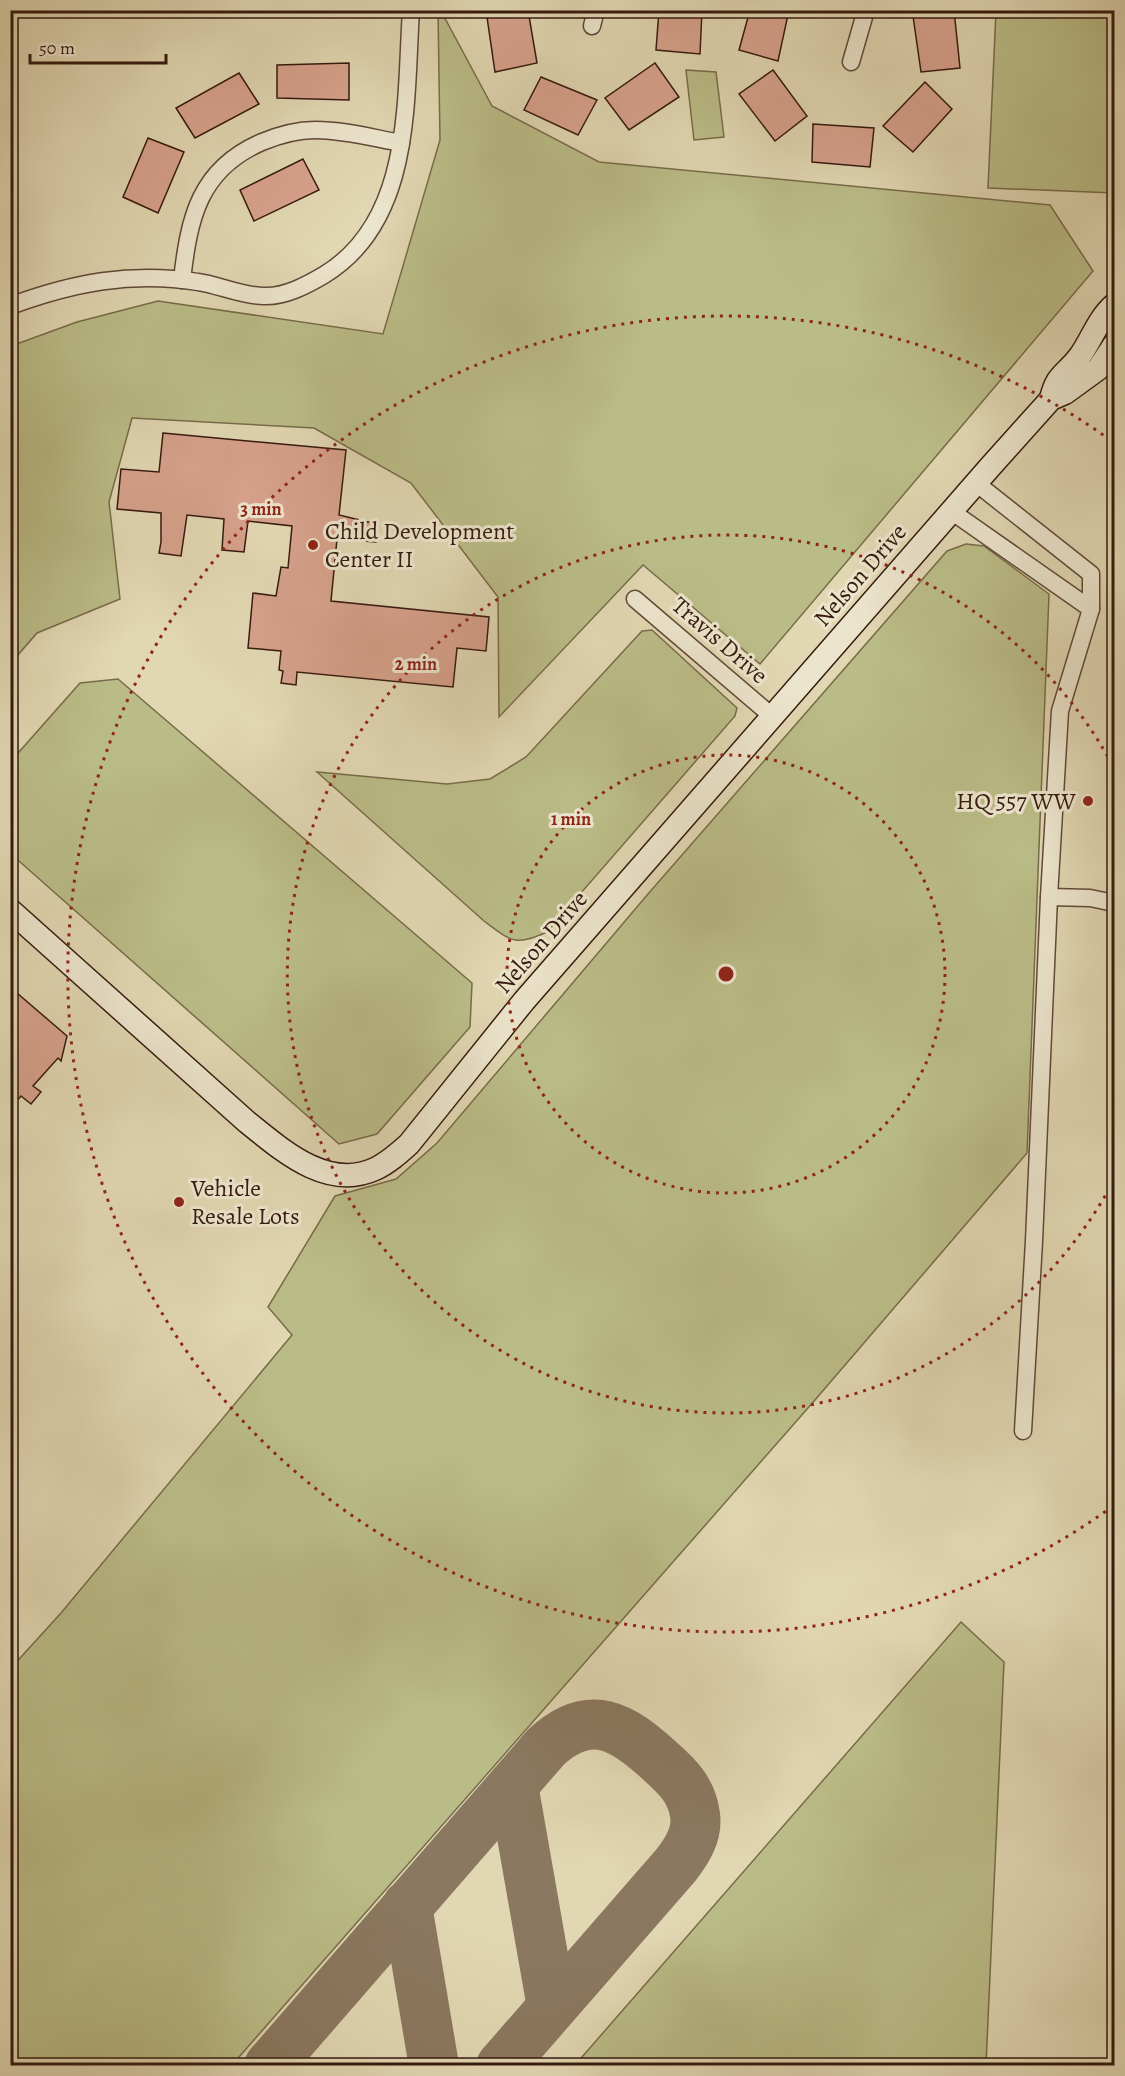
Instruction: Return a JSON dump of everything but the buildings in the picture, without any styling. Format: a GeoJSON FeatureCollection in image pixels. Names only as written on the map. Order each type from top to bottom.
{"type":"FeatureCollection","features":[{"type":"Feature","properties":{"kind":"street"},"geometry":{"type":"LineString","coordinates":[[10,306],[62,288],[94,281],[132,277],[182,280],[265,296],[291,291],[312,282],[338,266],[370,233],[385,203],[394,177],[401,143],[411,10]]}},
{"type":"Feature","properties":{"kind":"street"},"geometry":{"type":"LineString","coordinates":[[851,62],[866,10]]}},
{"type":"Feature","properties":{"kind":"street"},"geometry":{"type":"LineString","coordinates":[[182,280],[188,233],[198,203],[214,176],[238,154],[267,140],[296,131],[334,132],[401,143]]}},
{"type":"Feature","properties":{"kind":"street","name":"Nelson Drive"},"geometry":{"type":"LineString","coordinates":[[1051,399],[1055,382],[1079,357],[1103,316],[1114,305]]}},
{"type":"Feature","properties":{"kind":"street","name":"Nelson Drive"},"geometry":{"type":"LineString","coordinates":[[10,910],[238,1114],[283,1151],[318,1170],[336,1174],[358,1175],[376,1169],[409,1144],[524,1001],[1051,399],[1065,393],[1098,369],[1114,345]]}},
{"type":"Feature","properties":{"kind":"street"},"geometry":{"type":"LineString","coordinates":[[976,483],[1091,574],[1091,609],[1060,711],[1023,1431]]}},
{"type":"Feature","properties":{"kind":"street"},"geometry":{"type":"LineString","coordinates":[[951,511],[1091,609]]}},
{"type":"Feature","properties":{"kind":"street","name":"Travis Drive"},"geometry":{"type":"LineString","coordinates":[[635,599],[773,717]]}},
{"type":"Feature","properties":{"kind":"street"},"geometry":{"type":"LineString","coordinates":[[1049,897],[1090,898],[1114,903]]}},
{"type":"Feature","properties":{"kind":"green space"},"geometry":{"type":"Polygon","coordinates":[[[438,11],[441,11],[492,106],[599,162],[1050,205],[1093,271],[760,664],[643,565],[499,717],[498,597],[411,483],[314,428],[132,418],[109,502],[120,599],[37,633],[11,663],[11,346],[77,322],[158,301],[383,334],[440,140],[438,11]]]}},
{"type":"Feature","properties":{"kind":"green space"},"geometry":{"type":"Polygon","coordinates":[[[996,11],[1114,11],[1114,193],[988,188],[996,11]]]}},
{"type":"Feature","properties":{"kind":"green space"},"geometry":{"type":"Polygon","coordinates":[[[686,70],[716,72],[724,137],[694,140],[686,70]]]}},
{"type":"Feature","properties":{"kind":"green space"},"geometry":{"type":"Polygon","coordinates":[[[966,544],[984,546],[1049,594],[1027,1153],[815,1400],[232,2065],[11,2065],[11,1668],[61,1613],[292,1335],[268,1307],[335,1196],[396,1179],[437,1143],[648,894],[947,551],[966,544]]]}},
{"type":"Feature","properties":{"kind":"green space"},"geometry":{"type":"Polygon","coordinates":[[[652,630],[737,708],[735,716],[547,932],[536,937],[514,940],[484,921],[317,772],[447,784],[490,779],[526,757],[642,631],[652,630]]]}},
{"type":"Feature","properties":{"kind":"green space"},"geometry":{"type":"Polygon","coordinates":[[[118,679],[472,983],[470,1027],[377,1134],[339,1144],[11,854],[11,761],[80,683],[118,679]]]}},
{"type":"Feature","properties":{"kind":"green space"},"geometry":{"type":"Polygon","coordinates":[[[961,1622],[1004,1662],[986,2065],[575,2065],[961,1622]]]}},
{"type":"Feature","properties":{"kind":"taxiway"},"geometry":{"type":"LineString","coordinates":[[269,2066],[546,1747],[562,1734],[578,1727],[592,1724],[606,1726],[633,1739],[678,1779],[691,1799],[695,1815],[695,1829],[688,1848],[676,1865],[501,2066]]}},
{"type":"Feature","properties":{"kind":"taxiway"},"geometry":{"type":"LineString","coordinates":[[513,1785],[552,2007]]}},
{"type":"Feature","properties":{"kind":"taxiway"},"geometry":{"type":"LineString","coordinates":[[407,1906],[434,2066]]}},
{"type":"Feature","properties":{"kind":"place","name":"Child Development Center II"},"geometry":{"type":"Point","coordinates":[313,545]}},
{"type":"Feature","properties":{"kind":"place","name":"HQ 557 WW"},"geometry":{"type":"Point","coordinates":[1088,801]}},
{"type":"Feature","properties":{"kind":"place","name":"Vehicle Resale Lots"},"geometry":{"type":"Point","coordinates":[179,1202]}}]}
